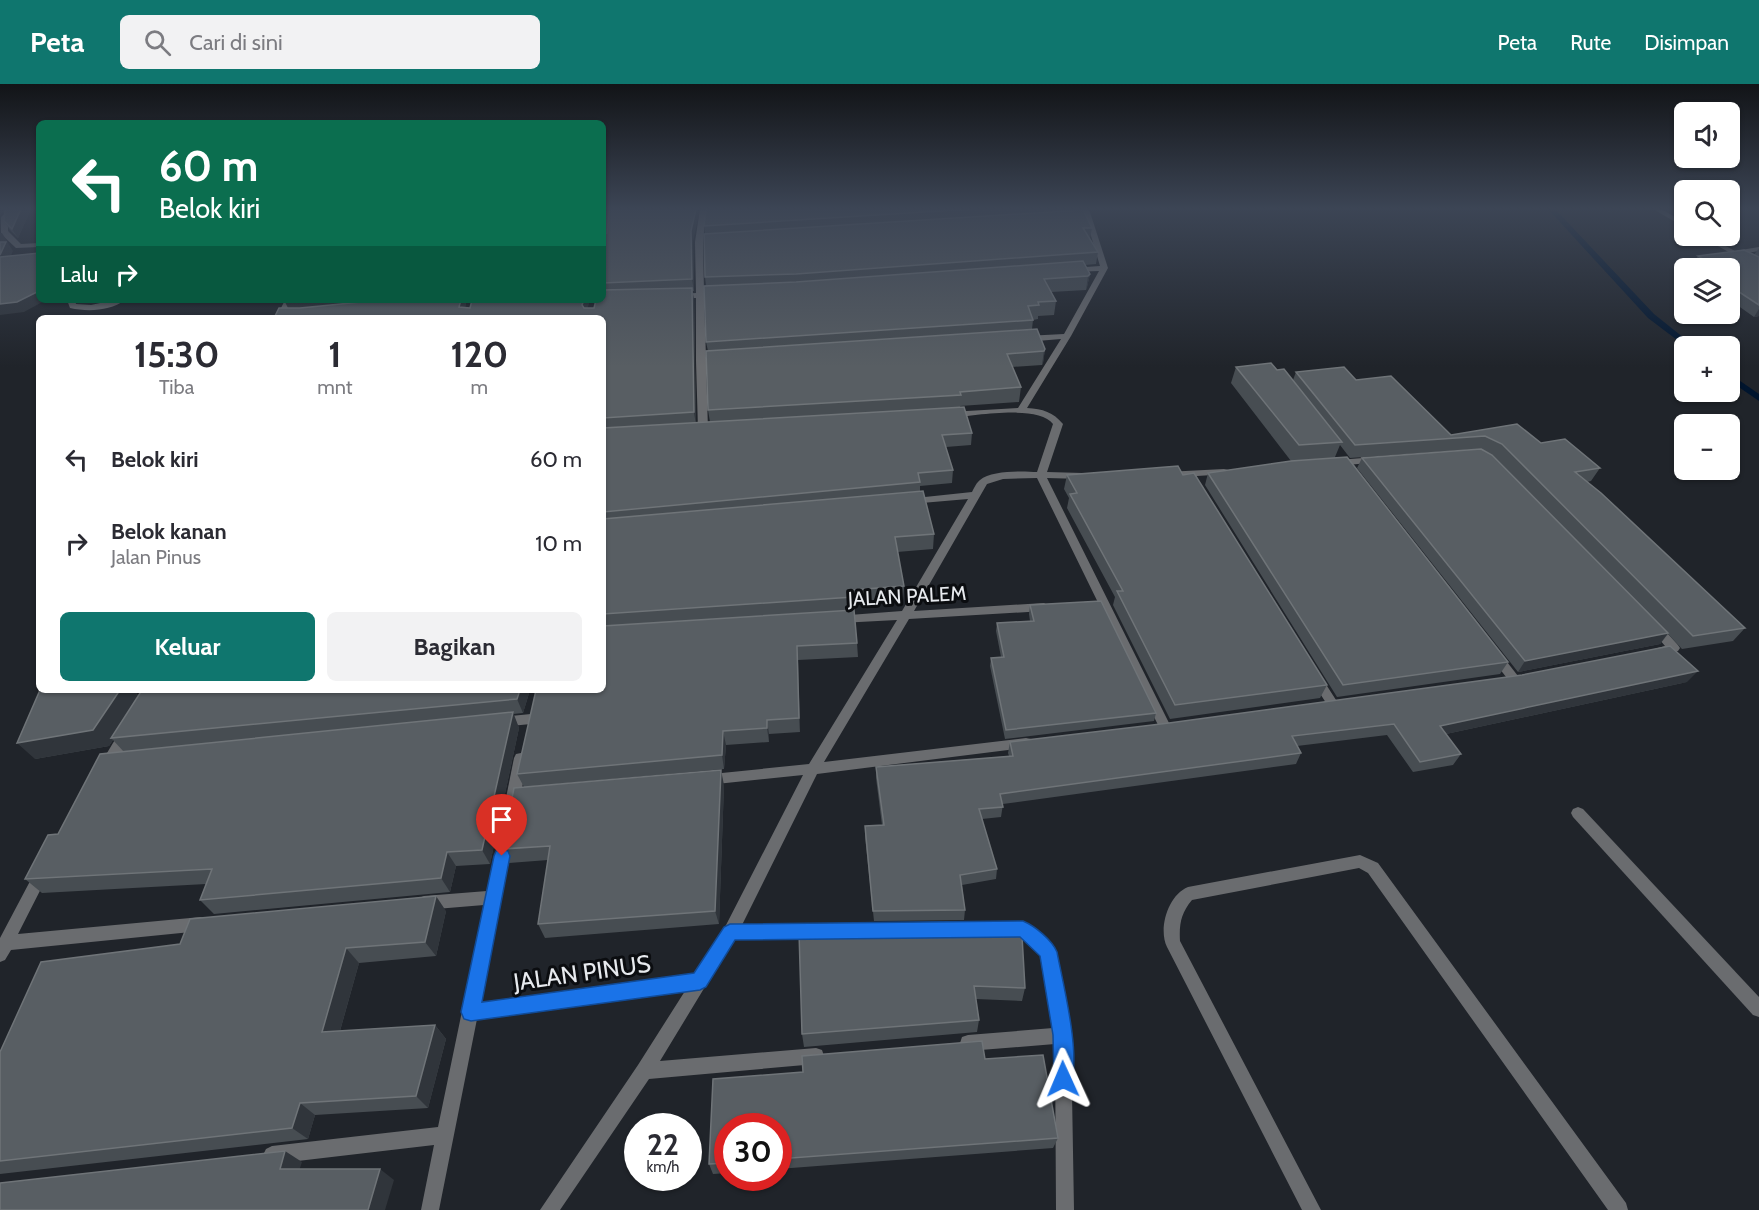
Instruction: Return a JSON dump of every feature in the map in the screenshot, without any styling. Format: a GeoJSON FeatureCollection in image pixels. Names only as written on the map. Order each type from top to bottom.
{"type":"FeatureCollection","features":[{"type":"Feature","properties":{"kind":"street"},"geometry":{"type":"LineString","coordinates":[[699,262],[703,430]]}},
{"type":"Feature","properties":{"kind":"street"},"geometry":{"type":"LineString","coordinates":[[1021,411],[1067,336],[1104,268],[1102,262]]}},
{"type":"Feature","properties":{"kind":"street"},"geometry":{"type":"LineString","coordinates":[[1057,271],[1104,268]]}},
{"type":"Feature","properties":{"kind":"street"},"geometry":{"type":"LineString","coordinates":[[668,297],[732,294]]}},
{"type":"Feature","properties":{"kind":"street"},"geometry":{"type":"LineString","coordinates":[[72,303],[73,306],[87,308],[112,303]]}},
{"type":"Feature","properties":{"kind":"street"},"geometry":{"type":"LineString","coordinates":[[1020,339],[1067,336]]}},
{"type":"Feature","properties":{"kind":"street"},"geometry":{"type":"LineString","coordinates":[[700,361],[736,358]]}},
{"type":"Feature","properties":{"kind":"street"},"geometry":{"type":"LineString","coordinates":[[938,416],[1021,411],[1052,417],[1058,424],[1041,476],[1100,604],[1164,727]]}},
{"type":"Feature","properties":{"kind":"street"},"geometry":{"type":"LineString","coordinates":[[692,431],[715,429]]}},
{"type":"Feature","properties":{"kind":"street"},"geometry":{"type":"LineString","coordinates":[[1321,464],[1341,458],[1391,459]]}},
{"type":"Feature","properties":{"kind":"street"},"geometry":{"type":"LineString","coordinates":[[1341,458],[1352,472]]}},
{"type":"Feature","properties":{"kind":"street"},"geometry":{"type":"LineString","coordinates":[[1159,475],[1193,479],[1238,471]]}},
{"type":"Feature","properties":{"kind":"street"},"geometry":{"type":"LineString","coordinates":[[549,1210],[644,1071],[730,932],[813,769],[983,482],[994,476],[1095,476]]}},
{"type":"Feature","properties":{"kind":"street"},"geometry":{"type":"LineString","coordinates":[[893,502],[974,495]]}},
{"type":"Feature","properties":{"kind":"street","name":"JALAN PALEM"},"geometry":{"type":"LineString","coordinates":[[825,620],[1059,606]]}},
{"type":"Feature","properties":{"kind":"street"},"geometry":{"type":"LineString","coordinates":[[1648,620],[1674,648],[1648,654]]}},
{"type":"Feature","properties":{"kind":"street"},"geometry":{"type":"LineString","coordinates":[[1492,651],[1514,679]]}},
{"type":"Feature","properties":{"kind":"street"},"geometry":{"type":"LineString","coordinates":[[1307,663],[1332,703]]}},
{"type":"Feature","properties":{"kind":"street"},"geometry":{"type":"LineString","coordinates":[[430,1210],[494,897],[519,796],[528,731],[535,700]]}},
{"type":"Feature","properties":{"kind":"street"},"geometry":{"type":"LineString","coordinates":[[132,759],[106,767],[134,722]]}},
{"type":"Feature","properties":{"kind":"street"},"geometry":{"type":"LineString","coordinates":[[484,724],[528,731]]}},
{"type":"Feature","properties":{"kind":"street"},"geometry":{"type":"LineString","coordinates":[[698,780],[813,769],[1036,742]]}},
{"type":"Feature","properties":{"kind":"street"},"geometry":{"type":"LineString","coordinates":[[1578,813],[1759,1009]]}},
{"type":"Feature","properties":{"kind":"street"},"geometry":{"type":"LineString","coordinates":[[3,949],[48,861]]}},
{"type":"Feature","properties":{"kind":"street"},"geometry":{"type":"LineString","coordinates":[[1312,1210],[1172,942],[1171,924],[1177,905],[1188,894],[1360,861],[1373,868],[1619,1210]]}},
{"type":"Feature","properties":{"kind":"street"},"geometry":{"type":"LineString","coordinates":[[411,904],[494,897]]}},
{"type":"Feature","properties":{"kind":"street"},"geometry":{"type":"LineString","coordinates":[[3,949],[220,923]]}},
{"type":"Feature","properties":{"kind":"street"},"geometry":{"type":"LineString","coordinates":[[934,930],[1023,929],[1048,952],[1063,1035],[1065,1210]]}},
{"type":"Feature","properties":{"kind":"street"},"geometry":{"type":"LineString","coordinates":[[730,932],[838,931]]}},
{"type":"Feature","properties":{"kind":"street","name":"JALAN PINUS"},"geometry":{"type":"LineString","coordinates":[[471,1012],[700,981]]}},
{"type":"Feature","properties":{"kind":"street"},"geometry":{"type":"LineString","coordinates":[[946,1045],[1063,1035]]}},
{"type":"Feature","properties":{"kind":"street"},"geometry":{"type":"LineString","coordinates":[[644,1071],[830,1055]]}},
{"type":"Feature","properties":{"kind":"street"},"geometry":{"type":"LineString","coordinates":[[258,1156],[446,1135]]}},
{"type":"Feature","properties":{"kind":"building"},"geometry":{"type":"Polygon","coordinates":[[[0,262],[36,262],[36,292],[17,302],[0,304],[0,262]]]}},
{"type":"Feature","properties":{"kind":"building"},"geometry":{"type":"Polygon","coordinates":[[[606,262],[692,262],[692,279],[606,283],[606,262]]]}},
{"type":"Feature","properties":{"kind":"building"},"geometry":{"type":"Polygon","coordinates":[[[705,262],[967,262],[796,274],[705,277],[705,262]]]}},
{"type":"Feature","properties":{"kind":"building"},"geometry":{"type":"Polygon","coordinates":[[[1076,262],[1083,262],[1090,274],[1044,279],[1056,301],[1038,302],[1039,305],[1028,306],[1033,320],[706,342],[704,286],[796,282],[1076,262]]]}},
{"type":"Feature","properties":{"kind":"building"},"geometry":{"type":"Polygon","coordinates":[[[1740,262],[1759,262],[1759,305],[1740,293],[1740,262]]]}},
{"type":"Feature","properties":{"kind":"building"},"geometry":{"type":"Polygon","coordinates":[[[692,288],[694,412],[606,418],[606,315],[276,315],[279,308],[351,303],[460,303],[459,307],[470,308],[471,303],[583,303],[584,308],[594,308],[595,303],[606,303],[606,290],[692,288]]]}},
{"type":"Feature","properties":{"kind":"building"},"geometry":{"type":"Polygon","coordinates":[[[1037,329],[1044,351],[1007,354],[1021,387],[960,392],[961,395],[708,410],[706,351],[1037,329]]]}},
{"type":"Feature","properties":{"kind":"building"},"geometry":{"type":"Polygon","coordinates":[[[1271,363],[1277,370],[1284,369],[1342,442],[1299,445],[1236,367],[1271,363]]]}},
{"type":"Feature","properties":{"kind":"building"},"geometry":{"type":"Polygon","coordinates":[[[1344,367],[1356,380],[1391,376],[1451,435],[1517,424],[1541,443],[1565,439],[1600,468],[1575,472],[1601,493],[1745,628],[1693,636],[1502,444],[1485,436],[1355,445],[1296,372],[1344,367]]]}},
{"type":"Feature","properties":{"kind":"building"},"geometry":{"type":"Polygon","coordinates":[[[964,407],[972,433],[942,435],[953,470],[918,473],[920,482],[606,512],[606,428],[964,407]]]}},
{"type":"Feature","properties":{"kind":"building"},"geometry":{"type":"Polygon","coordinates":[[[1481,449],[1492,455],[1668,633],[1525,661],[1362,458],[1481,449]]]}},
{"type":"Feature","properties":{"kind":"building"},"geometry":{"type":"Polygon","coordinates":[[[1347,457],[1508,662],[1343,685],[1208,473],[1291,461],[1347,457]]]}},
{"type":"Feature","properties":{"kind":"building"},"geometry":{"type":"Polygon","coordinates":[[[1178,466],[1183,475],[1194,473],[1327,685],[1175,705],[1117,591],[1123,591],[1070,494],[1077,493],[1067,475],[1178,466]]]}},
{"type":"Feature","properties":{"kind":"building"},"geometry":{"type":"Polygon","coordinates":[[[923,491],[934,534],[895,537],[904,586],[852,590],[853,597],[606,614],[606,519],[923,491]]]}},
{"type":"Feature","properties":{"kind":"building"},"geometry":{"type":"Polygon","coordinates":[[[1101,601],[1156,713],[1006,730],[991,658],[1004,657],[997,623],[1034,621],[1030,605],[1101,601]]]}},
{"type":"Feature","properties":{"kind":"building"},"geometry":{"type":"Polygon","coordinates":[[[854,610],[857,643],[797,646],[799,718],[767,720],[767,728],[723,731],[722,755],[517,774],[535,693],[606,693],[606,626],[854,610]]]}},
{"type":"Feature","properties":{"kind":"building"},"geometry":{"type":"Polygon","coordinates":[[[1670,646],[1698,671],[1440,726],[1461,754],[1420,762],[1394,724],[1292,736],[1301,753],[1000,794],[1003,807],[979,809],[997,869],[960,875],[965,910],[873,911],[865,826],[884,825],[876,767],[1013,756],[1010,742],[1522,675],[1670,646]]]}},
{"type":"Feature","properties":{"kind":"building"},"geometry":{"type":"Polygon","coordinates":[[[39,693],[118,693],[93,730],[17,743],[39,693]]]}},
{"type":"Feature","properties":{"kind":"building"},"geometry":{"type":"Polygon","coordinates":[[[140,693],[519,693],[517,699],[111,738],[140,693]]]}},
{"type":"Feature","properties":{"kind":"building"},"geometry":{"type":"Polygon","coordinates":[[[513,712],[482,850],[447,852],[441,878],[200,900],[212,869],[25,879],[48,835],[58,834],[100,754],[513,712]]]}},
{"type":"Feature","properties":{"kind":"building"},"geometry":{"type":"Polygon","coordinates":[[[721,770],[715,911],[538,924],[550,846],[502,849],[514,788],[721,770]]]}},
{"type":"Feature","properties":{"kind":"building"},"geometry":{"type":"Polygon","coordinates":[[[436,896],[425,942],[346,948],[322,1032],[435,1025],[416,1096],[300,1103],[292,1128],[0,1161],[0,1052],[41,962],[180,944],[190,919],[436,896]]]}},
{"type":"Feature","properties":{"kind":"building"},"geometry":{"type":"Polygon","coordinates":[[[968,925],[969,934],[1022,936],[1025,988],[974,986],[979,1020],[802,1034],[799,932],[875,926],[968,925]]]}},
{"type":"Feature","properties":{"kind":"building"},"geometry":{"type":"Polygon","coordinates":[[[982,1041],[985,1059],[1043,1055],[1058,1138],[792,1158],[792,1113],[714,1113],[714,1164],[709,1164],[713,1079],[803,1072],[802,1056],[982,1041]]]}},
{"type":"Feature","properties":{"kind":"building"},"geometry":{"type":"Polygon","coordinates":[[[285,1151],[280,1169],[380,1169],[368,1210],[0,1210],[0,1183],[285,1151]]]}},
{"type":"Feature","properties":{"kind":"waterway"},"geometry":{"type":"LineString","coordinates":[[1600,262],[1651,316],[1677,336]]}},
{"type":"Feature","properties":{"kind":"waterway"},"geometry":{"type":"LineString","coordinates":[[1740,384],[1759,398]]}},
{"type":"Feature","properties":{"kind":"route"},"geometry":{"type":"LineString","coordinates":[[502,856],[471,1012],[700,981],[730,932],[1023,929],[1048,952],[1063,1035],[1063,1079]]}}]}
